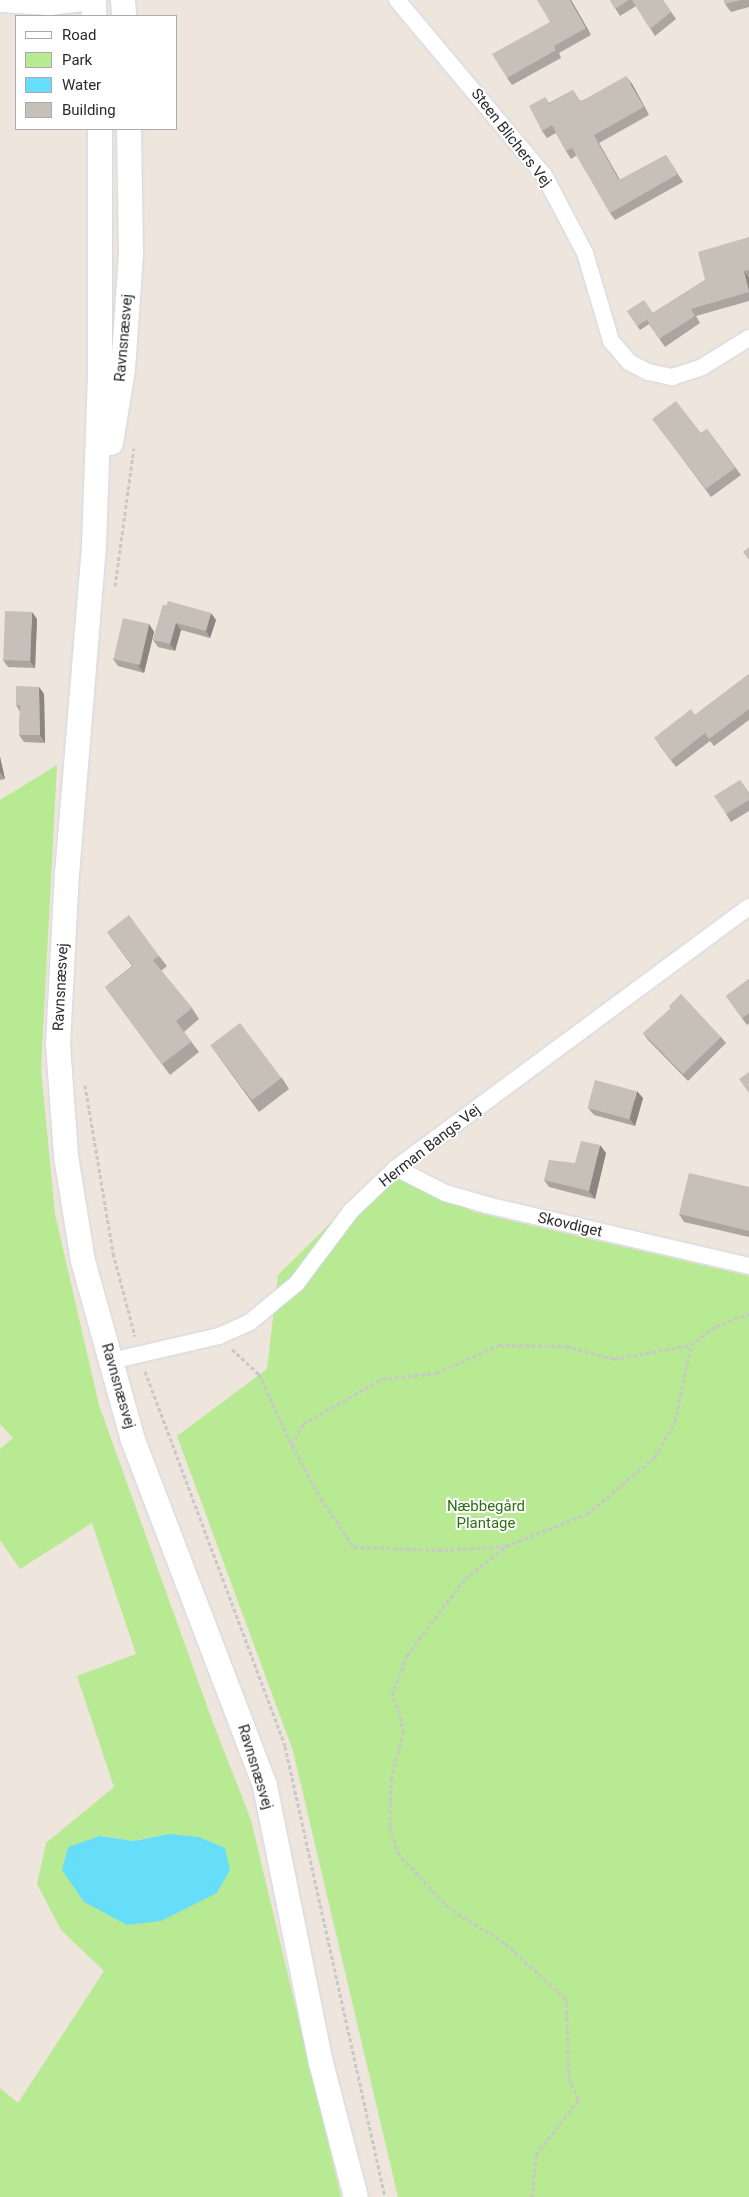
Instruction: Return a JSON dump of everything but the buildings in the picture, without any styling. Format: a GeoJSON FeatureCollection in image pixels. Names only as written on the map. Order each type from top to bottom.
{"type":"FeatureCollection","features":[{"type":"Feature","properties":{"kind":"main road"},"geometry":{"type":"LineString","coordinates":[[94,0],[94,15]]}},
{"type":"Feature","properties":{"kind":"main road"},"geometry":{"type":"LineString","coordinates":[[124,0],[124,15]]}},
{"type":"Feature","properties":{"kind":"main road","name":"Ravnsnæsvej"},"geometry":{"type":"LineString","coordinates":[[100,130],[100,374],[94,546],[67,872],[58,1044],[66,1156],[83,1261],[133,1440],[265,1786],[320,2063],[356,2197]]}},
{"type":"Feature","properties":{"kind":"main road","name":"Ravnsnæsvej"},"geometry":{"type":"LineString","coordinates":[[94,546],[123,369],[131,254],[129,130]]}},
{"type":"Feature","properties":{"kind":"street"},"geometry":{"type":"LineString","coordinates":[[0,1],[49,4],[80,0]]}},
{"type":"Feature","properties":{"kind":"street","name":"Steen Blichers Vej"},"geometry":{"type":"LineString","coordinates":[[397,0],[544,175],[585,253],[611,341],[629,362],[648,372],[672,377],[702,367],[749,338]]}},
{"type":"Feature","properties":{"kind":"street","name":"Herman Bangs Vej"},"geometry":{"type":"LineString","coordinates":[[111,1361],[219,1336],[250,1322],[276,1303],[296,1283],[351,1211],[396,1168],[749,907]]}},
{"type":"Feature","properties":{"kind":"street","name":"Skovdiget"},"geometry":{"type":"LineString","coordinates":[[396,1168],[444,1192],[486,1205],[749,1266]]}},
{"type":"Feature","properties":{"kind":"path"},"geometry":{"type":"LineString","coordinates":[[114,592],[134,443]]}},
{"type":"Feature","properties":{"kind":"path"},"geometry":{"type":"LineString","coordinates":[[84,1080],[113,1253],[136,1342]]}},
{"type":"Feature","properties":{"kind":"path"},"geometry":{"type":"LineString","coordinates":[[292,1445],[303,1424],[382,1379],[437,1372],[499,1345],[566,1346],[614,1359],[691,1345],[716,1326],[749,1314]]}},
{"type":"Feature","properties":{"kind":"path"},"geometry":{"type":"LineString","coordinates":[[219,1336],[259,1374],[292,1445],[321,1499],[354,1547],[444,1550],[506,1546]]}},
{"type":"Feature","properties":{"kind":"path"},"geometry":{"type":"LineString","coordinates":[[532,2197],[536,2155],[579,2099],[570,2079],[566,1999],[505,1942],[449,1908],[421,1881],[400,1855],[390,1826],[391,1779],[403,1734],[400,1714],[392,1695],[407,1655],[465,1579],[506,1546],[587,1514],[655,1456],[675,1421],[691,1345]]}},
{"type":"Feature","properties":{"kind":"green space"},"geometry":{"type":"Polygon","coordinates":[[[57,765],[41,1069],[55,1214],[99,1405],[212,1720],[251,1820],[341,2197],[0,2197],[0,2088],[18,2103],[104,1971],[61,1930],[37,1884],[46,1843],[114,1787],[77,1676],[136,1654],[92,1523],[20,1569],[0,1540],[0,1449],[13,1438],[0,1424],[0,800],[57,765]],[[169,1834],[134,1841],[100,1836],[62,1870],[169,1834]]]}},
{"type":"Feature","properties":{"kind":"green space","name":"Næbbegård Plantage"},"geometry":{"type":"Polygon","coordinates":[[[389,1165],[474,1212],[749,1276],[749,2197],[398,2197],[293,1751],[177,1436],[267,1369],[278,1275],[389,1165]]]}},
{"type":"Feature","properties":{"kind":"water"},"geometry":{"type":"Polygon","coordinates":[[[169,1834],[199,1837],[225,1848],[230,1870],[217,1893],[161,1921],[127,1925],[84,1902],[62,1870],[68,1847],[100,1836],[134,1841],[169,1834]]]}}]}
